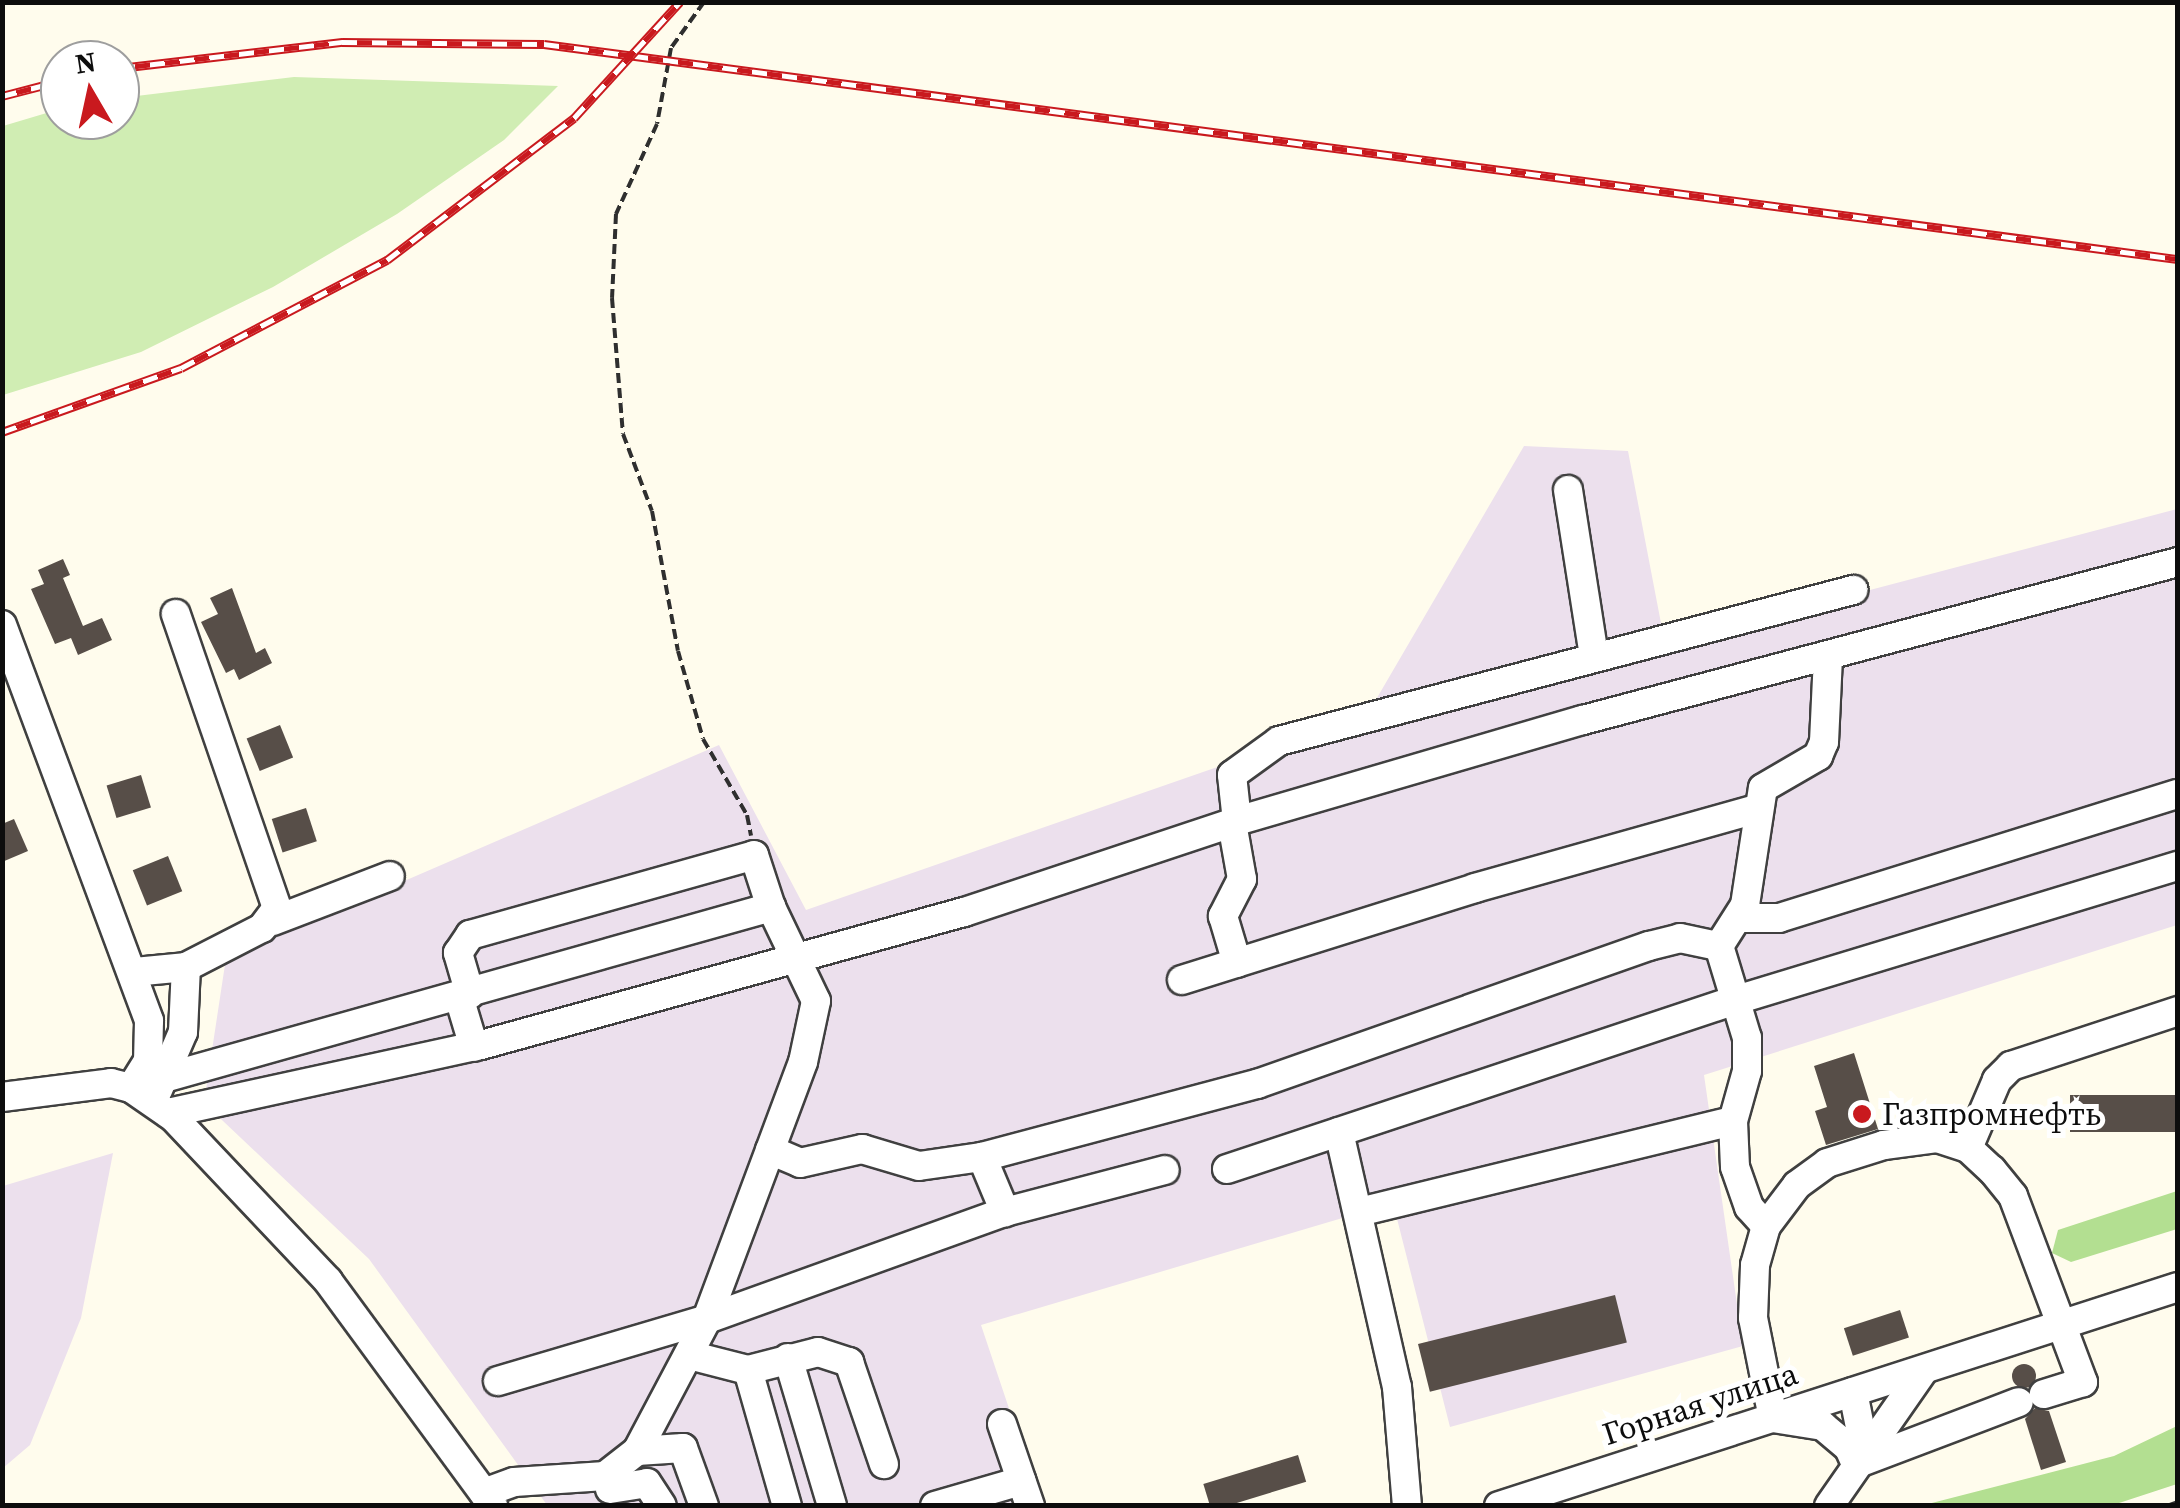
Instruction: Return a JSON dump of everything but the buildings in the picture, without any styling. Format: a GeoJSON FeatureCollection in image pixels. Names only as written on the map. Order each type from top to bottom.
{"type":"FeatureCollection","features":[{"type":"Feature","properties":{"kind":"street"},"geometry":{"type":"LineString","coordinates":[[1568,490],[1594,656]]}},
{"type":"Feature","properties":{"kind":"street"},"geometry":{"type":"LineString","coordinates":[[2,1097],[88,1082],[154,1095],[474,1046],[1063,881],[1235,822],[1583,720],[2178,562]]}},
{"type":"Feature","properties":{"kind":"street"},"geometry":{"type":"LineString","coordinates":[[1237,963],[1223,916],[1242,879],[1232,775],[1279,741],[1853,590]]}},
{"type":"Feature","properties":{"kind":"street"},"geometry":{"type":"LineString","coordinates":[[176,614],[275,897],[273,921]]}},
{"type":"Feature","properties":{"kind":"street"},"geometry":{"type":"LineString","coordinates":[[2,625],[133,972],[151,1042],[154,1095],[328,1281],[488,1499],[514,1482],[611,1490],[647,1483],[662,1506]]}},
{"type":"Feature","properties":{"kind":"street"},"geometry":{"type":"LineString","coordinates":[[1719,946],[1740,918],[1756,809],[1763,788],[1818,756],[1824,742],[1828,658]]}},
{"type":"Feature","properties":{"kind":"street"},"geometry":{"type":"LineString","coordinates":[[1740,918],[1779,918],[2178,794]]}},
{"type":"Feature","properties":{"kind":"street"},"geometry":{"type":"LineString","coordinates":[[1182,980],[1756,809]]}},
{"type":"Feature","properties":{"kind":"street"},"geometry":{"type":"LineString","coordinates":[[474,1046],[458,953],[470,935],[754,856],[771,907],[798,956],[816,1001],[802,1062],[706,1319],[637,1451],[611,1490]]}},
{"type":"Feature","properties":{"kind":"street"},"geometry":{"type":"LineString","coordinates":[[1227,1169],[1736,1000],[2178,866]]}},
{"type":"Feature","properties":{"kind":"street"},"geometry":{"type":"LineString","coordinates":[[133,972],[186,967],[273,921],[390,876]]}},
{"type":"Feature","properties":{"kind":"street"},"geometry":{"type":"LineString","coordinates":[[154,1095],[464,995],[771,907]]}},
{"type":"Feature","properties":{"kind":"street"},"geometry":{"type":"LineString","coordinates":[[770,1150],[800,1162],[862,1149],[920,1166],[982,1158],[1257,1084],[1649,946],[1680,938],[1719,946]]}},
{"type":"Feature","properties":{"kind":"street"},"geometry":{"type":"LineString","coordinates":[[1719,946],[1748,1055],[1733,1121],[1740,1188],[1766,1226]]}},
{"type":"Feature","properties":{"kind":"street"},"geometry":{"type":"LineString","coordinates":[[154,1095],[183,1032],[186,967]]}},
{"type":"Feature","properties":{"kind":"street"},"geometry":{"type":"LineString","coordinates":[[1968,1148],[1997,1080],[2010,1066],[2178,1011]]}},
{"type":"Feature","properties":{"kind":"street"},"geometry":{"type":"LineString","coordinates":[[1359,1212],[1733,1121]]}},
{"type":"Feature","properties":{"kind":"street"},"geometry":{"type":"LineString","coordinates":[[1339,1132],[1397,1387],[1407,1506]]}},
{"type":"Feature","properties":{"kind":"street"},"geometry":{"type":"LineString","coordinates":[[1925,1139],[1968,1148],[2013,1196],[2083,1382],[1856,1464],[1849,1448],[1823,1426],[1773,1418],[1753,1318],[1755,1264],[1766,1226],[1797,1185],[1827,1163],[1925,1139]]}},
{"type":"Feature","properties":{"kind":"street"},"geometry":{"type":"LineString","coordinates":[[982,1158],[1006,1212]]}},
{"type":"Feature","properties":{"kind":"street"},"geometry":{"type":"LineString","coordinates":[[498,1380],[706,1319],[1006,1212],[1165,1170]]}},
{"type":"Feature","properties":{"kind":"street","name":"Горная улица"},"geometry":{"type":"LineString","coordinates":[[1498,1506],[2178,1287]]}},
{"type":"Feature","properties":{"kind":"street"},"geometry":{"type":"LineString","coordinates":[[690,1355],[748,1370],[818,1352],[848,1362],[884,1464]]}},
{"type":"Feature","properties":{"kind":"street"},"geometry":{"type":"LineString","coordinates":[[788,1358],[832,1506]]}},
{"type":"Feature","properties":{"kind":"street"},"geometry":{"type":"LineString","coordinates":[[748,1370],[787,1506]]}},
{"type":"Feature","properties":{"kind":"street"},"geometry":{"type":"LineString","coordinates":[[1828,1506],[1924,1370]]}},
{"type":"Feature","properties":{"kind":"street"},"geometry":{"type":"LineString","coordinates":[[1853,1392],[1860,1432],[1856,1464]]}},
{"type":"Feature","properties":{"kind":"street"},"geometry":{"type":"LineString","coordinates":[[936,1506],[1026,1493],[1002,1424]]}},
{"type":"Feature","properties":{"kind":"street"},"geometry":{"type":"LineString","coordinates":[[637,1451],[684,1448],[704,1506]]}},
{"type":"Feature","properties":{"kind":"path"},"geometry":{"type":"LineString","coordinates":[[704,2],[671,48],[657,124],[616,214],[612,298],[623,434],[652,511],[678,652],[703,740],[747,816],[754,856]]}},
{"type":"Feature","properties":{"kind":"path"},"geometry":{"type":"LineString","coordinates":[[2167,1506],[2178,1502]]}},
{"type":"Feature","properties":{"kind":"shaded area"},"geometry":{"type":"Polygon","coordinates":[[[1524,446],[1628,451],[1665,644],[2177,509],[2177,925],[1704,1075],[1743,1346],[1450,1427],[1393,1203],[981,1325],[1036,1489],[1036,1505],[547,1505],[369,1259],[204,1103],[226,958],[719,745],[806,910],[1367,715],[1524,446]]]}},
{"type":"Feature","properties":{"kind":"shaded area"},"geometry":{"type":"Polygon","coordinates":[[[113,1153],[81,1318],[30,1445],[3,1468],[3,1186],[113,1153]]]}},
{"type":"Feature","properties":{"kind":"green space"},"geometry":{"type":"Polygon","coordinates":[[[294,77],[558,86],[504,140],[397,214],[273,287],[141,352],[3,395],[3,126],[40,115],[40,140],[140,140],[140,96],[294,77]]]}},
{"type":"Feature","properties":{"kind":"green space"},"geometry":{"type":"Polygon","coordinates":[[[2177,1191],[2177,1229],[2071,1262],[2052,1253],[2058,1230],[2177,1191]]]}},
{"type":"Feature","properties":{"kind":"green space"},"geometry":{"type":"Polygon","coordinates":[[[2177,1426],[2177,1484],[2113,1505],[1924,1505],[2114,1456],[2177,1426]]]}},
{"type":"Feature","properties":{"kind":"railway"},"geometry":{"type":"LineString","coordinates":[[2,432],[181,368],[387,260],[574,118],[680,2]]}},
{"type":"Feature","properties":{"kind":"railway"},"geometry":{"type":"LineString","coordinates":[[140,66],[342,42],[544,44],[2178,259]]}},
{"type":"Feature","properties":{"kind":"railway"},"geometry":{"type":"LineString","coordinates":[[2,96],[40,86]]}},
{"type":"Feature","properties":{"kind":"place","name":"Газпромнефть"},"geometry":{"type":"Point","coordinates":[1862,1114]}}]}
